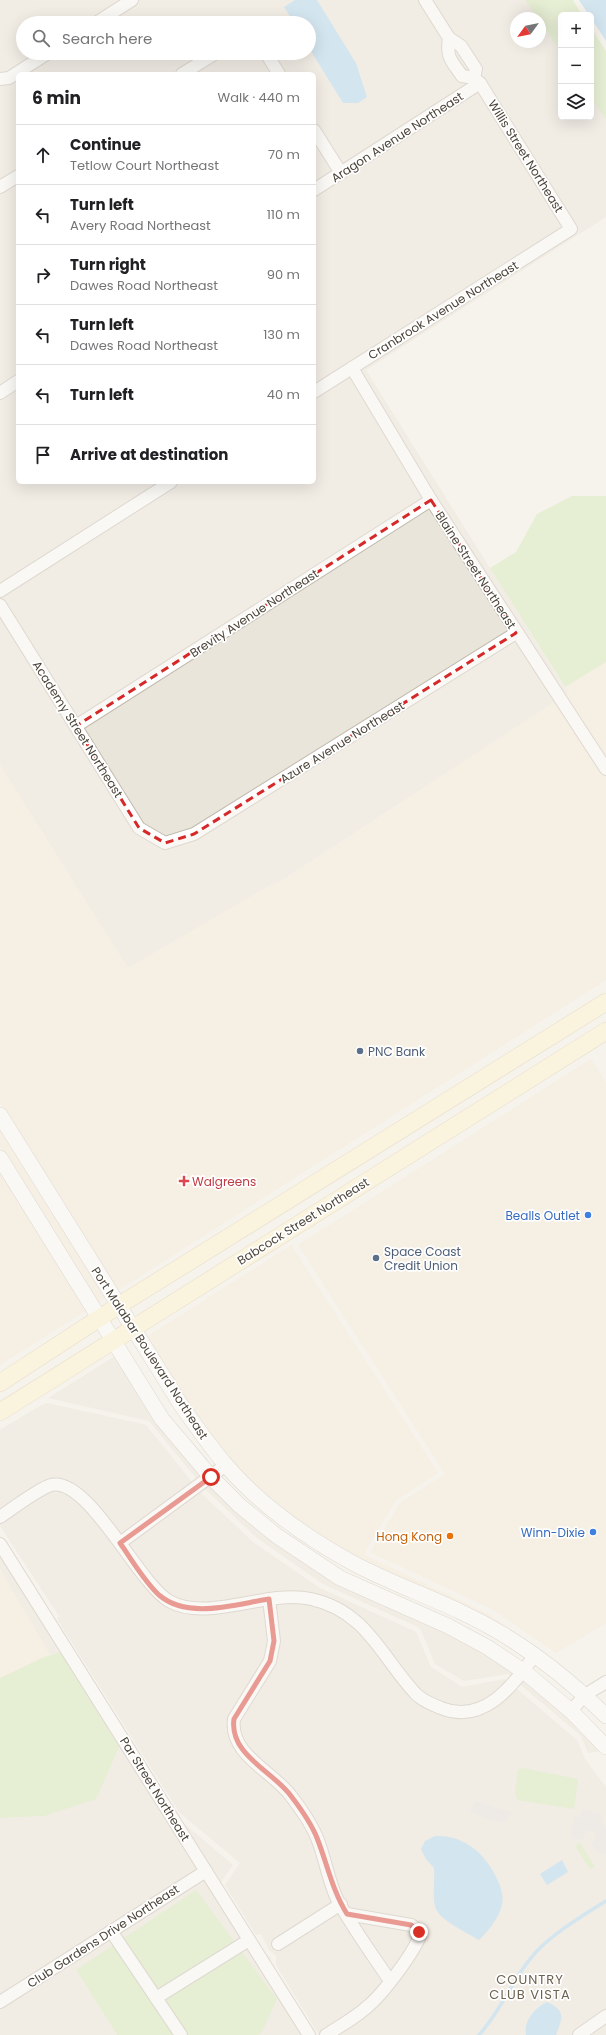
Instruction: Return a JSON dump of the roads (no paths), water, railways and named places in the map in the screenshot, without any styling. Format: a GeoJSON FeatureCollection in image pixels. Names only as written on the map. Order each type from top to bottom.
{"type":"FeatureCollection","features":[{"type":"Feature","properties":{"kind":"main road"},"geometry":{"type":"LineString","coordinates":[[0,1383],[118,1306],[606,1002]]}},
{"type":"Feature","properties":{"kind":"main road","name":"Babcock Street Northeast"},"geometry":{"type":"LineString","coordinates":[[0,1412],[606,1031]]}},
{"type":"Feature","properties":{"kind":"street"},"geometry":{"type":"LineString","coordinates":[[107,16],[132,0]]}},
{"type":"Feature","properties":{"kind":"street"},"geometry":{"type":"LineString","coordinates":[[425,0],[449,38],[447,52],[449,57],[462,76],[477,81]]}},
{"type":"Feature","properties":{"kind":"street"},"geometry":{"type":"LineString","coordinates":[[18,72],[37,60]]}},
{"type":"Feature","properties":{"kind":"street"},"geometry":{"type":"LineString","coordinates":[[185,72],[205,60]]}},
{"type":"Feature","properties":{"kind":"street"},"geometry":{"type":"LineString","coordinates":[[270,60],[278,72]]}},
{"type":"Feature","properties":{"kind":"street"},"geometry":{"type":"LineString","coordinates":[[0,79],[9,78],[16,74]]}},
{"type":"Feature","properties":{"kind":"street","name":"Aragon Avenue Northeast"},"geometry":{"type":"LineString","coordinates":[[316,189],[477,81]]}},
{"type":"Feature","properties":{"kind":"street","name":"Willis Street Northeast"},"geometry":{"type":"LineString","coordinates":[[477,81],[571,229]]}},
{"type":"Feature","properties":{"kind":"street"},"geometry":{"type":"LineString","coordinates":[[316,133],[341,173]]}},
{"type":"Feature","properties":{"kind":"street"},"geometry":{"type":"LineString","coordinates":[[0,187],[16,177]]}},
{"type":"Feature","properties":{"kind":"street","name":"Cranbrook Avenue Northeast"},"geometry":{"type":"LineString","coordinates":[[316,391],[571,229]]}},
{"type":"Feature","properties":{"kind":"street","name":"Blaine Street Northeast"},"geometry":{"type":"LineString","coordinates":[[352,368],[431,500],[516,633],[606,769]]}},
{"type":"Feature","properties":{"kind":"street"},"geometry":{"type":"LineString","coordinates":[[0,393],[16,382]]}},
{"type":"Feature","properties":{"kind":"street"},"geometry":{"type":"LineString","coordinates":[[0,591],[168,484]]}},
{"type":"Feature","properties":{"kind":"street","name":"Brevity Avenue Northeast"},"geometry":{"type":"LineString","coordinates":[[76,726],[431,500]]}},
{"type":"Feature","properties":{"kind":"street","name":"Academy Street Northeast"},"geometry":{"type":"LineString","coordinates":[[0,605],[139,828],[165,843]]}},
{"type":"Feature","properties":{"kind":"street","name":"Azure Avenue Northeast"},"geometry":{"type":"LineString","coordinates":[[165,843],[194,834],[516,633]]}},
{"type":"Feature","properties":{"kind":"street","name":"Port Malabar Boulevard Northeast"},"geometry":{"type":"LineString","coordinates":[[0,1115],[118,1306],[201,1434],[226,1465],[251,1490],[289,1521],[351,1562],[460,1611],[498,1632],[534,1656],[585,1696],[606,1716]]}},
{"type":"Feature","properties":{"kind":"street","name":"Port Malabar Boulevard Northeast"},"geometry":{"type":"LineString","coordinates":[[0,1158],[162,1419],[211,1477],[239,1505],[277,1536],[340,1578],[448,1626],[487,1647],[524,1671],[571,1711],[606,1746]]}},
{"type":"Feature","properties":{"kind":"street"},"geometry":{"type":"LineString","coordinates":[[120,1543],[226,1465]]}},
{"type":"Feature","properties":{"kind":"street"},"geometry":{"type":"LineString","coordinates":[[0,1517],[50,1486],[61,1485],[74,1491],[83,1499],[120,1543],[144,1578],[160,1595],[171,1602],[199,1609],[269,1599],[292,1597],[311,1599],[346,1613],[370,1634],[416,1694],[427,1703],[446,1710],[460,1713],[477,1710],[494,1702],[508,1690],[534,1656]]}},
{"type":"Feature","properties":{"kind":"street","name":"Par Street Northeast"},"geometry":{"type":"LineString","coordinates":[[0,1544],[309,2035]]}},
{"type":"Feature","properties":{"kind":"street"},"geometry":{"type":"LineString","coordinates":[[269,1599],[274,1641],[270,1661],[234,1719],[232,1729],[239,1745],[250,1757],[281,1784],[312,1827],[344,1909],[390,1981]]}},
{"type":"Feature","properties":{"kind":"street"},"geometry":{"type":"LineString","coordinates":[[571,1711],[585,1696],[606,1682]]}},
{"type":"Feature","properties":{"kind":"street","name":"Club Gardens Drive Northeast"},"geometry":{"type":"LineString","coordinates":[[0,2002],[206,1870]]}},
{"type":"Feature","properties":{"kind":"street"},"geometry":{"type":"LineString","coordinates":[[278,1944],[344,1909],[411,1925],[418,1930],[420,1936],[416,1946],[390,1981],[368,2007],[326,2035]]}},
{"type":"Feature","properties":{"kind":"street"},"geometry":{"type":"LineString","coordinates":[[111,1930],[181,2035]]}},
{"type":"Feature","properties":{"kind":"street"},"geometry":{"type":"LineString","coordinates":[[156,1998],[249,1940]]}},
{"type":"Feature","properties":{"kind":"street"},"geometry":{"type":"LineString","coordinates":[[579,2035],[606,2016]]}},
{"type":"Feature","properties":{"kind":"water"},"geometry":{"type":"Polygon","coordinates":[[[295,0],[317,0],[356,63],[367,97],[358,103],[343,103],[316,59],[316,16],[290,16],[284,7],[295,0]]]}},
{"type":"Feature","properties":{"kind":"water"},"geometry":{"type":"Polygon","coordinates":[[[579,0],[606,0],[606,41],[594,23],[594,12],[587,12],[579,0]]]}},
{"type":"Feature","properties":{"kind":"water"},"geometry":{"type":"Polygon","coordinates":[[[435,1836],[456,1839],[473,1848],[487,1862],[498,1881],[503,1901],[501,1909],[493,1924],[479,1940],[443,1918],[436,1909],[434,1900],[434,1868],[426,1859],[421,1849],[425,1841],[435,1836]]]}},
{"type":"Feature","properties":{"kind":"water"},"geometry":{"type":"Polygon","coordinates":[[[562,1860],[568,1872],[547,1885],[540,1874],[562,1860]]]}},
{"type":"Feature","properties":{"kind":"water"},"geometry":{"type":"Polygon","coordinates":[[[547,2002],[553,2005],[560,2012],[561,2019],[556,2035],[526,2035],[526,2025],[531,2015],[547,2002]]]}},
{"type":"Feature","properties":{"kind":"waterway"},"geometry":{"type":"LineString","coordinates":[[479,2035],[495,2014],[516,1979],[541,1947],[564,1928],[606,1901]]}},
{"type":"Feature","properties":{"kind":"place","name":"PNC Bank"},"geometry":{"type":"Point","coordinates":[360,1051]}},
{"type":"Feature","properties":{"kind":"place","name":"Walgreens"},"geometry":{"type":"Point","coordinates":[184,1181]}},
{"type":"Feature","properties":{"kind":"place","name":"Bealls Outlet"},"geometry":{"type":"Point","coordinates":[588,1215]}},
{"type":"Feature","properties":{"kind":"place","name":"Space Coast Credit Union"},"geometry":{"type":"Point","coordinates":[376,1258]}},
{"type":"Feature","properties":{"kind":"place","name":"Winn-Dixie"},"geometry":{"type":"Point","coordinates":[593,1532]}},
{"type":"Feature","properties":{"kind":"place","name":"Hong Kong"},"geometry":{"type":"Point","coordinates":[450,1536]}},
{"type":"Feature","properties":{"kind":"district","name":"COUNTRY CLUB VISTA"},"geometry":{"type":"Point","coordinates":[530,1986]}}]}
